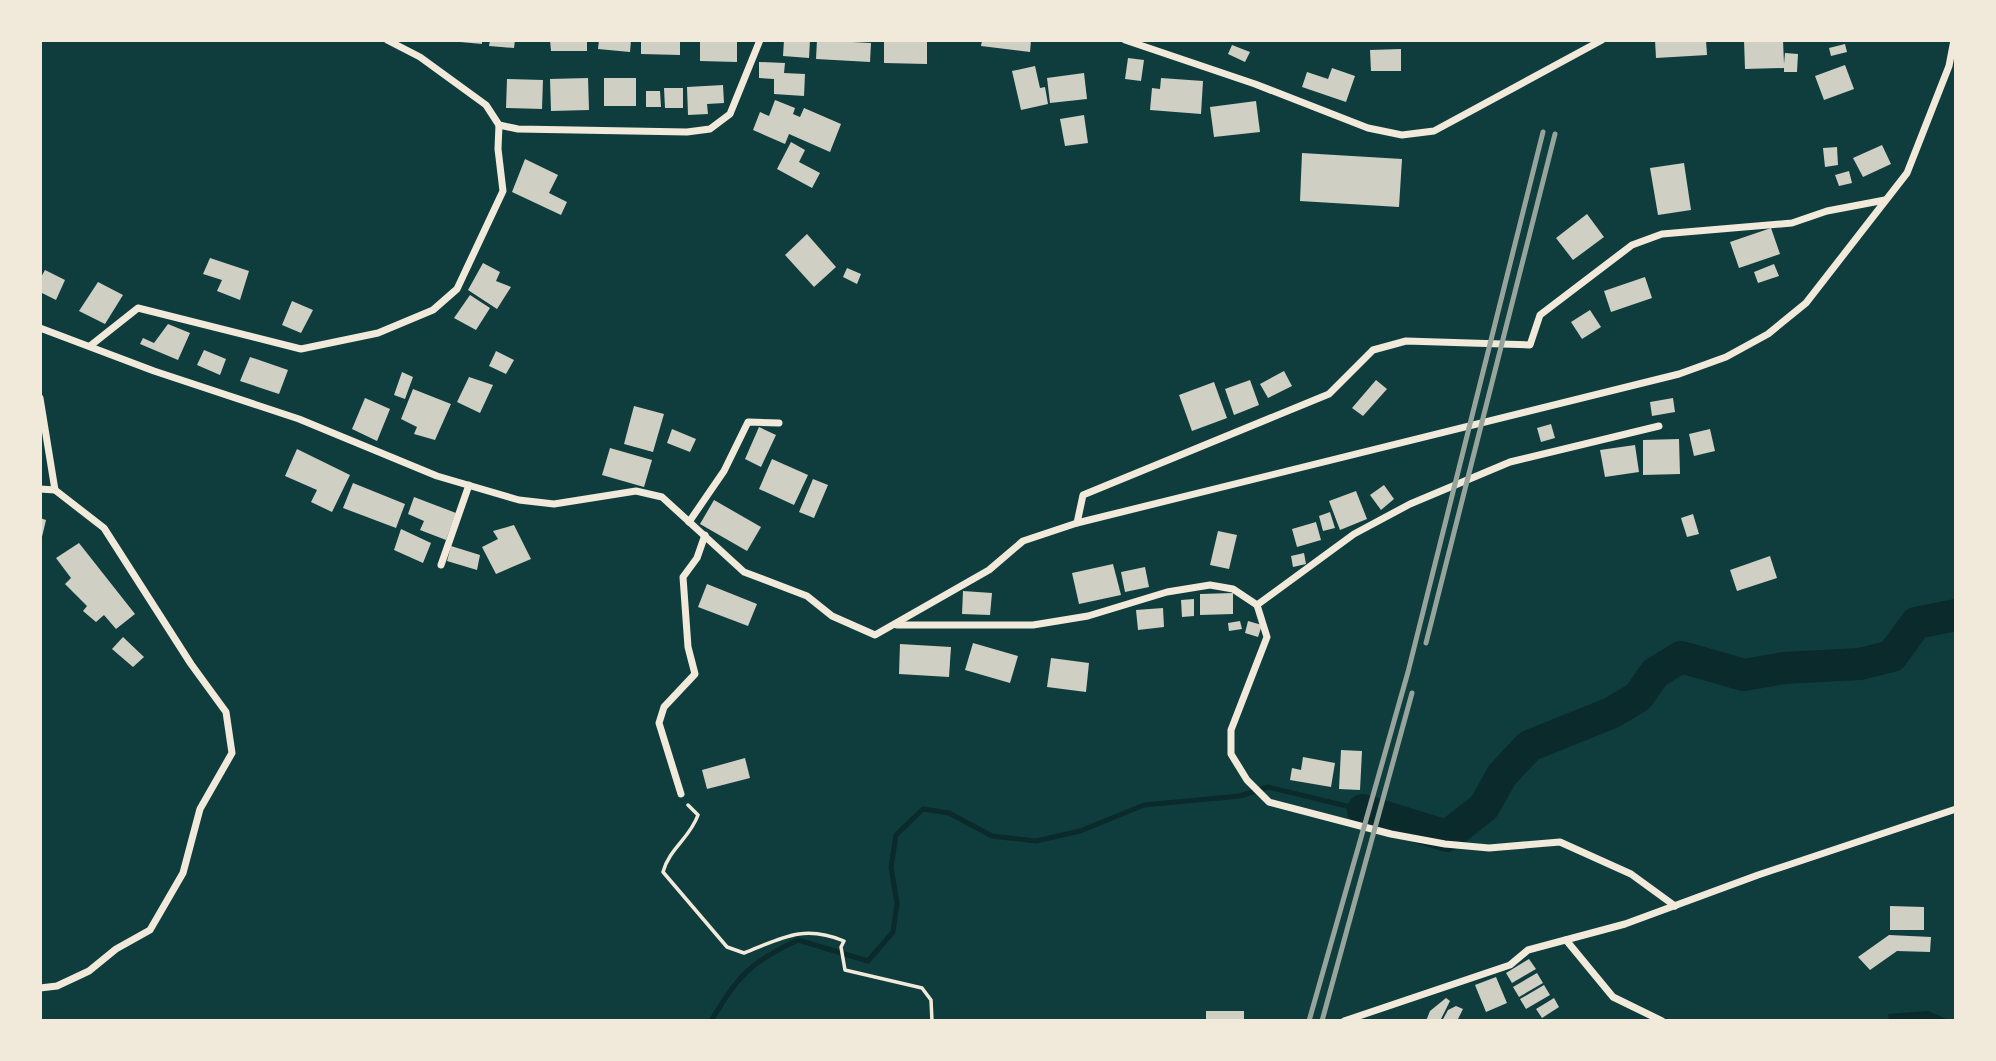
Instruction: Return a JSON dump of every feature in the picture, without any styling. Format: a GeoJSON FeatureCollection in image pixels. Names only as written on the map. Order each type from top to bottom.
{"type":"FeatureCollection","features":[{"type":"Feature","properties":{"kind":"street"},"geometry":{"type":"LineString","coordinates":[[90,346],[138,308],[301,349],[378,333],[433,310],[457,289],[503,191],[498,149],[499,125],[486,105],[420,57],[387,40]]}},
{"type":"Feature","properties":{"kind":"street"},"geometry":{"type":"LineString","coordinates":[[499,125],[518,129],[629,132],[687,132],[710,129],[730,114],[760,40]]}},
{"type":"Feature","properties":{"kind":"street"},"geometry":{"type":"LineString","coordinates":[[1125,40],[1255,84],[1368,128],[1402,135],[1434,131],[1602,40]]}},
{"type":"Feature","properties":{"kind":"street"},"geometry":{"type":"LineString","coordinates":[[40,328],[153,372],[299,419],[438,476],[519,500],[554,504],[636,491],[662,497],[744,572],[807,596],[832,616],[875,635],[989,570],[1023,541],[1077,523],[1679,374],[1726,357],[1768,334],[1806,303],[1906,173],[1920,145],[1949,66],[1954,40]]}},
{"type":"Feature","properties":{"kind":"street"},"geometry":{"type":"LineString","coordinates":[[1077,523],[1083,495],[1329,394],[1373,350],[1406,341],[1530,345],[1540,315],[1632,245],[1662,234],[1792,223],[1827,211],[1885,200]]}},
{"type":"Feature","properties":{"kind":"street"},"geometry":{"type":"LineString","coordinates":[[40,398],[55,490]]}},
{"type":"Feature","properties":{"kind":"street"},"geometry":{"type":"LineString","coordinates":[[690,522],[724,471],[748,422],[779,423]]}},
{"type":"Feature","properties":{"kind":"street"},"geometry":{"type":"LineString","coordinates":[[1257,605],[1353,534],[1410,504],[1510,462],[1659,426]]}},
{"type":"Feature","properties":{"kind":"street"},"geometry":{"type":"LineString","coordinates":[[441,565],[470,485]]}},
{"type":"Feature","properties":{"kind":"street"},"geometry":{"type":"LineString","coordinates":[[40,489],[55,490],[104,528],[191,664],[226,712],[232,753],[200,809],[183,873],[150,930],[116,949],[89,971],[57,986],[40,988]]}},
{"type":"Feature","properties":{"kind":"street"},"geometry":{"type":"LineString","coordinates":[[681,794],[659,723],[664,708],[695,674],[688,648],[683,577],[697,558],[705,535]]}},
{"type":"Feature","properties":{"kind":"street"},"geometry":{"type":"LineString","coordinates":[[893,625],[1032,625],[1088,616],[1167,592],[1210,585],[1233,589],[1257,605],[1267,637],[1231,730],[1231,754],[1247,780],[1269,802],[1391,834],[1445,844],[1489,848],[1560,842],[1631,874],[1675,905]]}},
{"type":"Feature","properties":{"kind":"street"},"geometry":{"type":"LineString","coordinates":[[1344,1021],[1510,965],[1528,950],[1625,924],[1956,809]]}},
{"type":"Feature","properties":{"kind":"street"},"geometry":{"type":"LineString","coordinates":[[1566,940],[1613,997],[1662,1021]]}},
{"type":"Feature","properties":{"kind":"path"},"geometry":{"type":"LineString","coordinates":[[681,794],[698,816],[692,831],[666,859],[663,872],[727,947],[744,953],[790,935],[821,931],[844,941],[841,947],[845,971],[922,988],[931,1000],[932,1021]]}},
{"type":"Feature","properties":{"kind":"water"},"geometry":{"type":"Polygon","coordinates":[[[1928,1011],[1951,1021],[1889,1021],[1888,1014],[1928,1011]]]}},
{"type":"Feature","properties":{"kind":"building"},"geometry":{"type":"Polygon","coordinates":[[[482,40],[482,44],[460,42],[482,40]]]}},
{"type":"Feature","properties":{"kind":"building"},"geometry":{"type":"Polygon","coordinates":[[[490,40],[515,40],[514,48],[489,46],[490,40]]]}},
{"type":"Feature","properties":{"kind":"building"},"geometry":{"type":"Polygon","coordinates":[[[550,40],[587,40],[587,51],[551,51],[550,40]]]}},
{"type":"Feature","properties":{"kind":"building"},"geometry":{"type":"Polygon","coordinates":[[[599,40],[631,40],[630,52],[598,49],[599,40]]]}},
{"type":"Feature","properties":{"kind":"building"},"geometry":{"type":"Polygon","coordinates":[[[641,40],[680,40],[680,55],[641,54],[641,40]]]}},
{"type":"Feature","properties":{"kind":"building"},"geometry":{"type":"Polygon","coordinates":[[[700,40],[737,40],[737,62],[700,61],[700,40]]]}},
{"type":"Feature","properties":{"kind":"building"},"geometry":{"type":"Polygon","coordinates":[[[784,40],[810,40],[809,58],[783,56],[784,40]]]}},
{"type":"Feature","properties":{"kind":"building"},"geometry":{"type":"Polygon","coordinates":[[[817,40],[871,43],[870,62],[816,59],[817,40]]]}},
{"type":"Feature","properties":{"kind":"building"},"geometry":{"type":"Polygon","coordinates":[[[884,40],[927,40],[927,64],[884,63],[884,40]]]}},
{"type":"Feature","properties":{"kind":"building"},"geometry":{"type":"Polygon","coordinates":[[[982,40],[1031,40],[1030,52],[981,46],[982,40]]]}},
{"type":"Feature","properties":{"kind":"building"},"geometry":{"type":"Polygon","coordinates":[[[1655,40],[1706,40],[1707,55],[1656,58],[1655,40]]]}},
{"type":"Feature","properties":{"kind":"building"},"geometry":{"type":"Polygon","coordinates":[[[1744,40],[1783,40],[1784,64],[1785,53],[1798,54],[1797,72],[1784,72],[1784,68],[1745,69],[1744,40]]]}},
{"type":"Feature","properties":{"kind":"building"},"geometry":{"type":"Polygon","coordinates":[[[1845,44],[1847,52],[1831,56],[1829,48],[1845,44]]]}},
{"type":"Feature","properties":{"kind":"building"},"geometry":{"type":"Polygon","coordinates":[[[1232,45],[1250,52],[1245,62],[1228,54],[1232,45]]]}},
{"type":"Feature","properties":{"kind":"building"},"geometry":{"type":"Polygon","coordinates":[[[1401,49],[1401,71],[1371,71],[1370,50],[1401,49]]]}},
{"type":"Feature","properties":{"kind":"building"},"geometry":{"type":"Polygon","coordinates":[[[1128,58],[1144,60],[1141,81],[1125,79],[1128,58]]]}},
{"type":"Feature","properties":{"kind":"building"},"geometry":{"type":"Polygon","coordinates":[[[759,62],[785,63],[784,73],[805,74],[804,96],[774,94],[774,79],[759,78],[759,62]]]}},
{"type":"Feature","properties":{"kind":"building"},"geometry":{"type":"Polygon","coordinates":[[[1845,65],[1854,89],[1824,100],[1815,76],[1845,65]]]}},
{"type":"Feature","properties":{"kind":"building"},"geometry":{"type":"Polygon","coordinates":[[[1035,66],[1040,88],[1045,87],[1048,104],[1021,110],[1012,71],[1035,66]]]}},
{"type":"Feature","properties":{"kind":"building"},"geometry":{"type":"Polygon","coordinates":[[[1332,68],[1355,76],[1346,102],[1302,87],[1307,72],[1328,79],[1332,68]]]}},
{"type":"Feature","properties":{"kind":"building"},"geometry":{"type":"Polygon","coordinates":[[[1084,73],[1087,99],[1050,103],[1047,78],[1084,73]]]}},
{"type":"Feature","properties":{"kind":"building"},"geometry":{"type":"Polygon","coordinates":[[[588,78],[589,110],[551,111],[550,79],[588,78]]]}},
{"type":"Feature","properties":{"kind":"building"},"geometry":{"type":"Polygon","coordinates":[[[604,78],[636,78],[636,106],[604,106],[604,78]]]}},
{"type":"Feature","properties":{"kind":"building"},"geometry":{"type":"Polygon","coordinates":[[[1161,78],[1203,81],[1201,114],[1150,110],[1152,88],[1160,89],[1161,78]]]}},
{"type":"Feature","properties":{"kind":"building"},"geometry":{"type":"Polygon","coordinates":[[[507,79],[543,80],[542,109],[506,108],[507,79]]]}},
{"type":"Feature","properties":{"kind":"building"},"geometry":{"type":"Polygon","coordinates":[[[723,85],[724,103],[707,104],[708,114],[688,115],[687,87],[723,85]]]}},
{"type":"Feature","properties":{"kind":"building"},"geometry":{"type":"Polygon","coordinates":[[[664,88],[683,88],[683,108],[665,108],[664,88]]]}},
{"type":"Feature","properties":{"kind":"building"},"geometry":{"type":"Polygon","coordinates":[[[646,91],[660,91],[661,107],[646,107],[646,91]]]}},
{"type":"Feature","properties":{"kind":"building"},"geometry":{"type":"Polygon","coordinates":[[[775,100],[795,108],[793,114],[800,117],[804,108],[841,124],[830,152],[789,134],[785,144],[753,130],[760,112],[769,116],[775,100]]]}},
{"type":"Feature","properties":{"kind":"building"},"geometry":{"type":"Polygon","coordinates":[[[1256,101],[1260,132],[1214,137],[1210,107],[1256,101]]]}},
{"type":"Feature","properties":{"kind":"building"},"geometry":{"type":"Polygon","coordinates":[[[1084,115],[1088,143],[1065,146],[1060,119],[1084,115]]]}},
{"type":"Feature","properties":{"kind":"building"},"geometry":{"type":"Polygon","coordinates":[[[791,142],[805,150],[799,162],[820,173],[812,188],[777,169],[791,142]]]}},
{"type":"Feature","properties":{"kind":"building"},"geometry":{"type":"Polygon","coordinates":[[[1882,145],[1891,164],[1863,177],[1853,158],[1882,145]]]}},
{"type":"Feature","properties":{"kind":"building"},"geometry":{"type":"Polygon","coordinates":[[[1837,147],[1838,165],[1825,167],[1823,148],[1837,147]]]}},
{"type":"Feature","properties":{"kind":"building"},"geometry":{"type":"Polygon","coordinates":[[[1302,153],[1402,159],[1399,207],[1300,201],[1302,153]]]}},
{"type":"Feature","properties":{"kind":"building"},"geometry":{"type":"Polygon","coordinates":[[[525,159],[558,175],[549,193],[567,202],[561,215],[512,192],[525,159]]]}},
{"type":"Feature","properties":{"kind":"building"},"geometry":{"type":"Polygon","coordinates":[[[1684,163],[1691,210],[1658,215],[1650,168],[1684,163]]]}},
{"type":"Feature","properties":{"kind":"building"},"geometry":{"type":"Polygon","coordinates":[[[1849,171],[1852,183],[1839,186],[1835,175],[1849,171]]]}},
{"type":"Feature","properties":{"kind":"building"},"geometry":{"type":"Polygon","coordinates":[[[1587,214],[1604,237],[1573,260],[1556,238],[1587,214]]]}},
{"type":"Feature","properties":{"kind":"building"},"geometry":{"type":"Polygon","coordinates":[[[1771,228],[1780,254],[1739,268],[1730,242],[1771,228]]]}},
{"type":"Feature","properties":{"kind":"building"},"geometry":{"type":"Polygon","coordinates":[[[807,234],[836,267],[814,287],[785,255],[807,234]]]}},
{"type":"Feature","properties":{"kind":"building"},"geometry":{"type":"Polygon","coordinates":[[[210,258],[249,271],[240,300],[217,291],[222,280],[203,274],[210,258]]]}},
{"type":"Feature","properties":{"kind":"building"},"geometry":{"type":"Polygon","coordinates":[[[483,263],[500,272],[496,281],[511,287],[497,309],[468,290],[483,263]]]}},
{"type":"Feature","properties":{"kind":"building"},"geometry":{"type":"Polygon","coordinates":[[[1774,264],[1779,276],[1758,283],[1754,272],[1774,264]]]}},
{"type":"Feature","properties":{"kind":"building"},"geometry":{"type":"Polygon","coordinates":[[[847,268],[861,274],[857,284],[843,277],[847,268]]]}},
{"type":"Feature","properties":{"kind":"building"},"geometry":{"type":"Polygon","coordinates":[[[45,270],[65,280],[56,300],[40,292],[40,279],[45,270]]]}},
{"type":"Feature","properties":{"kind":"building"},"geometry":{"type":"Polygon","coordinates":[[[1645,277],[1652,298],[1611,312],[1604,291],[1645,277]]]}},
{"type":"Feature","properties":{"kind":"building"},"geometry":{"type":"Polygon","coordinates":[[[98,282],[123,295],[105,324],[79,311],[98,282]]]}},
{"type":"Feature","properties":{"kind":"building"},"geometry":{"type":"Polygon","coordinates":[[[470,295],[490,308],[476,330],[454,318],[470,295]]]}},
{"type":"Feature","properties":{"kind":"building"},"geometry":{"type":"Polygon","coordinates":[[[292,301],[313,310],[301,333],[282,325],[292,301]]]}},
{"type":"Feature","properties":{"kind":"building"},"geometry":{"type":"Polygon","coordinates":[[[1590,310],[1601,327],[1582,339],[1571,322],[1590,310]]]}},
{"type":"Feature","properties":{"kind":"building"},"geometry":{"type":"Polygon","coordinates":[[[168,324],[190,333],[178,360],[140,344],[143,338],[154,343],[168,324]]]}},
{"type":"Feature","properties":{"kind":"building"},"geometry":{"type":"Polygon","coordinates":[[[204,350],[226,359],[220,375],[197,365],[204,350]]]}},
{"type":"Feature","properties":{"kind":"building"},"geometry":{"type":"Polygon","coordinates":[[[496,351],[514,360],[506,374],[489,366],[496,351]]]}},
{"type":"Feature","properties":{"kind":"building"},"geometry":{"type":"Polygon","coordinates":[[[250,357],[288,370],[279,394],[240,381],[250,357]]]}},
{"type":"Feature","properties":{"kind":"building"},"geometry":{"type":"Polygon","coordinates":[[[1284,371],[1292,386],[1268,398],[1260,384],[1284,371]]]}},
{"type":"Feature","properties":{"kind":"building"},"geometry":{"type":"Polygon","coordinates":[[[402,372],[413,377],[405,399],[394,395],[402,372]]]}},
{"type":"Feature","properties":{"kind":"building"},"geometry":{"type":"Polygon","coordinates":[[[469,377],[493,385],[480,413],[457,402],[469,377]]]}},
{"type":"Feature","properties":{"kind":"building"},"geometry":{"type":"Polygon","coordinates":[[[1250,380],[1259,405],[1234,415],[1225,389],[1250,380]]]}},
{"type":"Feature","properties":{"kind":"building"},"geometry":{"type":"Polygon","coordinates":[[[1376,380],[1387,389],[1363,416],[1352,408],[1376,380]]]}},
{"type":"Feature","properties":{"kind":"building"},"geometry":{"type":"Polygon","coordinates":[[[1214,382],[1227,418],[1192,431],[1179,395],[1214,382]]]}},
{"type":"Feature","properties":{"kind":"building"},"geometry":{"type":"Polygon","coordinates":[[[413,389],[451,404],[435,440],[414,434],[417,427],[401,419],[413,389]]]}},
{"type":"Feature","properties":{"kind":"building"},"geometry":{"type":"Polygon","coordinates":[[[365,398],[390,409],[377,441],[352,429],[365,398]]]}},
{"type":"Feature","properties":{"kind":"building"},"geometry":{"type":"Polygon","coordinates":[[[1673,398],[1675,412],[1652,416],[1650,402],[1673,398]]]}},
{"type":"Feature","properties":{"kind":"building"},"geometry":{"type":"Polygon","coordinates":[[[634,406],[664,414],[653,452],[624,444],[634,406]]]}},
{"type":"Feature","properties":{"kind":"building"},"geometry":{"type":"Polygon","coordinates":[[[1551,424],[1555,438],[1541,442],[1537,428],[1551,424]]]}},
{"type":"Feature","properties":{"kind":"building"},"geometry":{"type":"Polygon","coordinates":[[[759,427],[776,435],[761,467],[745,459],[759,427]]]}},
{"type":"Feature","properties":{"kind":"building"},"geometry":{"type":"Polygon","coordinates":[[[672,429],[696,439],[690,452],[667,443],[672,429]]]}},
{"type":"Feature","properties":{"kind":"building"},"geometry":{"type":"Polygon","coordinates":[[[1710,429],[1715,451],[1694,456],[1689,434],[1710,429]]]}},
{"type":"Feature","properties":{"kind":"building"},"geometry":{"type":"Polygon","coordinates":[[[1679,439],[1680,474],[1643,475],[1643,440],[1679,439]]]}},
{"type":"Feature","properties":{"kind":"building"},"geometry":{"type":"Polygon","coordinates":[[[1635,445],[1639,472],[1605,477],[1600,450],[1635,445]]]}},
{"type":"Feature","properties":{"kind":"building"},"geometry":{"type":"Polygon","coordinates":[[[610,448],[652,460],[644,487],[602,475],[610,448]]]}},
{"type":"Feature","properties":{"kind":"building"},"geometry":{"type":"Polygon","coordinates":[[[297,449],[350,475],[332,512],[311,502],[317,490],[285,476],[297,449]]]}},
{"type":"Feature","properties":{"kind":"building"},"geometry":{"type":"Polygon","coordinates":[[[772,459],[808,475],[794,505],[759,489],[772,459]]]}},
{"type":"Feature","properties":{"kind":"building"},"geometry":{"type":"Polygon","coordinates":[[[813,479],[828,485],[814,518],[799,512],[813,479]]]}},
{"type":"Feature","properties":{"kind":"building"},"geometry":{"type":"Polygon","coordinates":[[[353,483],[405,504],[396,528],[343,508],[353,483]]]}},
{"type":"Feature","properties":{"kind":"building"},"geometry":{"type":"Polygon","coordinates":[[[1384,485],[1394,499],[1381,510],[1370,495],[1384,485]]]}},
{"type":"Feature","properties":{"kind":"building"},"geometry":{"type":"Polygon","coordinates":[[[1356,491],[1367,519],[1340,530],[1329,501],[1356,491]]]}},
{"type":"Feature","properties":{"kind":"building"},"geometry":{"type":"Polygon","coordinates":[[[414,497],[456,513],[446,540],[420,530],[424,521],[408,514],[414,497]]]}},
{"type":"Feature","properties":{"kind":"building"},"geometry":{"type":"Polygon","coordinates":[[[714,500],[761,527],[747,551],[700,524],[714,500]]]}},
{"type":"Feature","properties":{"kind":"building"},"geometry":{"type":"Polygon","coordinates":[[[1330,512],[1335,528],[1323,531],[1319,516],[1330,512]]]}},
{"type":"Feature","properties":{"kind":"building"},"geometry":{"type":"Polygon","coordinates":[[[1693,514],[1699,534],[1687,537],[1681,518],[1693,514]]]}},
{"type":"Feature","properties":{"kind":"building"},"geometry":{"type":"Polygon","coordinates":[[[40,518],[46,520],[41,541],[40,541],[40,518]]]}},
{"type":"Feature","properties":{"kind":"building"},"geometry":{"type":"Polygon","coordinates":[[[1316,522],[1321,540],[1297,547],[1292,529],[1316,522]]]}},
{"type":"Feature","properties":{"kind":"building"},"geometry":{"type":"Polygon","coordinates":[[[514,525],[531,559],[496,574],[482,547],[498,539],[493,531],[514,525]]]}},
{"type":"Feature","properties":{"kind":"building"},"geometry":{"type":"Polygon","coordinates":[[[401,529],[431,543],[423,563],[394,550],[401,529]]]}},
{"type":"Feature","properties":{"kind":"building"},"geometry":{"type":"Polygon","coordinates":[[[1218,531],[1237,535],[1229,569],[1210,565],[1218,531]]]}},
{"type":"Feature","properties":{"kind":"building"},"geometry":{"type":"Polygon","coordinates":[[[79,543],[135,614],[116,629],[104,615],[96,622],[83,611],[87,606],[65,584],[71,578],[56,558],[79,543]]]}},
{"type":"Feature","properties":{"kind":"building"},"geometry":{"type":"Polygon","coordinates":[[[451,546],[480,555],[477,570],[447,561],[451,546]]]}},
{"type":"Feature","properties":{"kind":"building"},"geometry":{"type":"Polygon","coordinates":[[[1304,553],[1306,564],[1293,567],[1291,556],[1304,553]]]}},
{"type":"Feature","properties":{"kind":"building"},"geometry":{"type":"Polygon","coordinates":[[[1770,556],[1777,578],[1737,591],[1730,570],[1770,556]]]}},
{"type":"Feature","properties":{"kind":"building"},"geometry":{"type":"Polygon","coordinates":[[[1113,564],[1121,595],[1079,604],[1072,573],[1113,564]]]}},
{"type":"Feature","properties":{"kind":"building"},"geometry":{"type":"Polygon","coordinates":[[[1145,567],[1149,587],[1125,592],[1121,572],[1145,567]]]}},
{"type":"Feature","properties":{"kind":"building"},"geometry":{"type":"Polygon","coordinates":[[[707,584],[757,604],[748,626],[698,607],[707,584]]]}},
{"type":"Feature","properties":{"kind":"building"},"geometry":{"type":"Polygon","coordinates":[[[963,591],[992,593],[990,615],[962,614],[963,591]]]}},
{"type":"Feature","properties":{"kind":"building"},"geometry":{"type":"Polygon","coordinates":[[[1233,593],[1233,614],[1200,615],[1200,594],[1233,593]]]}},
{"type":"Feature","properties":{"kind":"building"},"geometry":{"type":"Polygon","coordinates":[[[1194,599],[1194,616],[1182,617],[1181,600],[1194,599]]]}},
{"type":"Feature","properties":{"kind":"building"},"geometry":{"type":"Polygon","coordinates":[[[1163,608],[1164,627],[1138,630],[1136,610],[1163,608]]]}},
{"type":"Feature","properties":{"kind":"building"},"geometry":{"type":"Polygon","coordinates":[[[1240,621],[1242,629],[1229,631],[1228,623],[1240,621]]]}},
{"type":"Feature","properties":{"kind":"building"},"geometry":{"type":"Polygon","coordinates":[[[1248,621],[1262,625],[1258,637],[1245,633],[1248,621]]]}},
{"type":"Feature","properties":{"kind":"building"},"geometry":{"type":"Polygon","coordinates":[[[123,637],[144,657],[133,667],[112,649],[123,637]]]}},
{"type":"Feature","properties":{"kind":"building"},"geometry":{"type":"Polygon","coordinates":[[[973,643],[1018,656],[1010,683],[965,670],[973,643]]]}},
{"type":"Feature","properties":{"kind":"building"},"geometry":{"type":"Polygon","coordinates":[[[900,644],[951,647],[949,677],[899,674],[900,644]]]}},
{"type":"Feature","properties":{"kind":"building"},"geometry":{"type":"Polygon","coordinates":[[[1051,658],[1089,663],[1086,692],[1047,687],[1051,658]]]}},
{"type":"Feature","properties":{"kind":"building"},"geometry":{"type":"Polygon","coordinates":[[[1341,750],[1362,751],[1360,790],[1339,789],[1341,750]]]}},
{"type":"Feature","properties":{"kind":"building"},"geometry":{"type":"Polygon","coordinates":[[[1303,757],[1335,763],[1331,787],[1290,780],[1292,768],[1301,770],[1303,757]]]}},
{"type":"Feature","properties":{"kind":"building"},"geometry":{"type":"Polygon","coordinates":[[[745,758],[750,778],[707,789],[702,770],[745,758]]]}},
{"type":"Feature","properties":{"kind":"building"},"geometry":{"type":"Polygon","coordinates":[[[1890,906],[1924,907],[1924,930],[1890,930],[1890,906]]]}},
{"type":"Feature","properties":{"kind":"building"},"geometry":{"type":"Polygon","coordinates":[[[1889,935],[1931,937],[1930,952],[1897,951],[1870,970],[1858,957],[1889,935]]]}},
{"type":"Feature","properties":{"kind":"building"},"geometry":{"type":"Polygon","coordinates":[[[1529,959],[1536,969],[1512,983],[1506,973],[1529,959]]]}},
{"type":"Feature","properties":{"kind":"building"},"geometry":{"type":"Polygon","coordinates":[[[1537,973],[1543,983],[1519,997],[1513,987],[1537,973]]]}},
{"type":"Feature","properties":{"kind":"building"},"geometry":{"type":"Polygon","coordinates":[[[1496,977],[1507,1003],[1486,1012],[1475,985],[1496,977]]]}},
{"type":"Feature","properties":{"kind":"building"},"geometry":{"type":"Polygon","coordinates":[[[1544,985],[1550,995],[1526,1009],[1520,999],[1544,985]]]}},
{"type":"Feature","properties":{"kind":"building"},"geometry":{"type":"Polygon","coordinates":[[[1446,998],[1450,1001],[1440,1021],[1426,1021],[1430,1011],[1446,998]]]}},
{"type":"Feature","properties":{"kind":"building"},"geometry":{"type":"Polygon","coordinates":[[[1554,998],[1559,1007],[1542,1018],[1536,1009],[1554,998]]]}},
{"type":"Feature","properties":{"kind":"building"},"geometry":{"type":"Polygon","coordinates":[[[1456,1006],[1463,1009],[1457,1021],[1442,1021],[1448,1010],[1456,1006]]]}},
{"type":"Feature","properties":{"kind":"building"},"geometry":{"type":"Polygon","coordinates":[[[1206,1011],[1244,1011],[1244,1021],[1206,1021],[1206,1011]]]}},
{"type":"Feature","properties":{"kind":"waterway"},"geometry":{"type":"LineString","coordinates":[[1363,810],[1447,836],[1484,807],[1502,775],[1529,746],[1611,713],[1638,697],[1655,673],[1681,657],[1744,675],[1784,668],[1860,664],[1892,656],[1916,623],[1956,615]]}},
{"type":"Feature","properties":{"kind":"waterway"},"geometry":{"type":"LineString","coordinates":[[711,1021],[747,972],[768,956],[798,940],[868,961],[893,932],[897,903],[891,867],[896,835],[923,809],[949,813],[992,836],[1036,841],[1080,831],[1144,805],[1240,796],[1268,787],[1363,810]]}},
{"type":"Feature","properties":{"kind":"railway"},"geometry":{"type":"LineString","coordinates":[[1309,1021],[1408,672],[1543,132]]}},
{"type":"Feature","properties":{"kind":"railway"},"geometry":{"type":"LineString","coordinates":[[1426,643],[1555,134]]}},
{"type":"Feature","properties":{"kind":"railway"},"geometry":{"type":"LineString","coordinates":[[1322,1021],[1412,693]]}}]}
